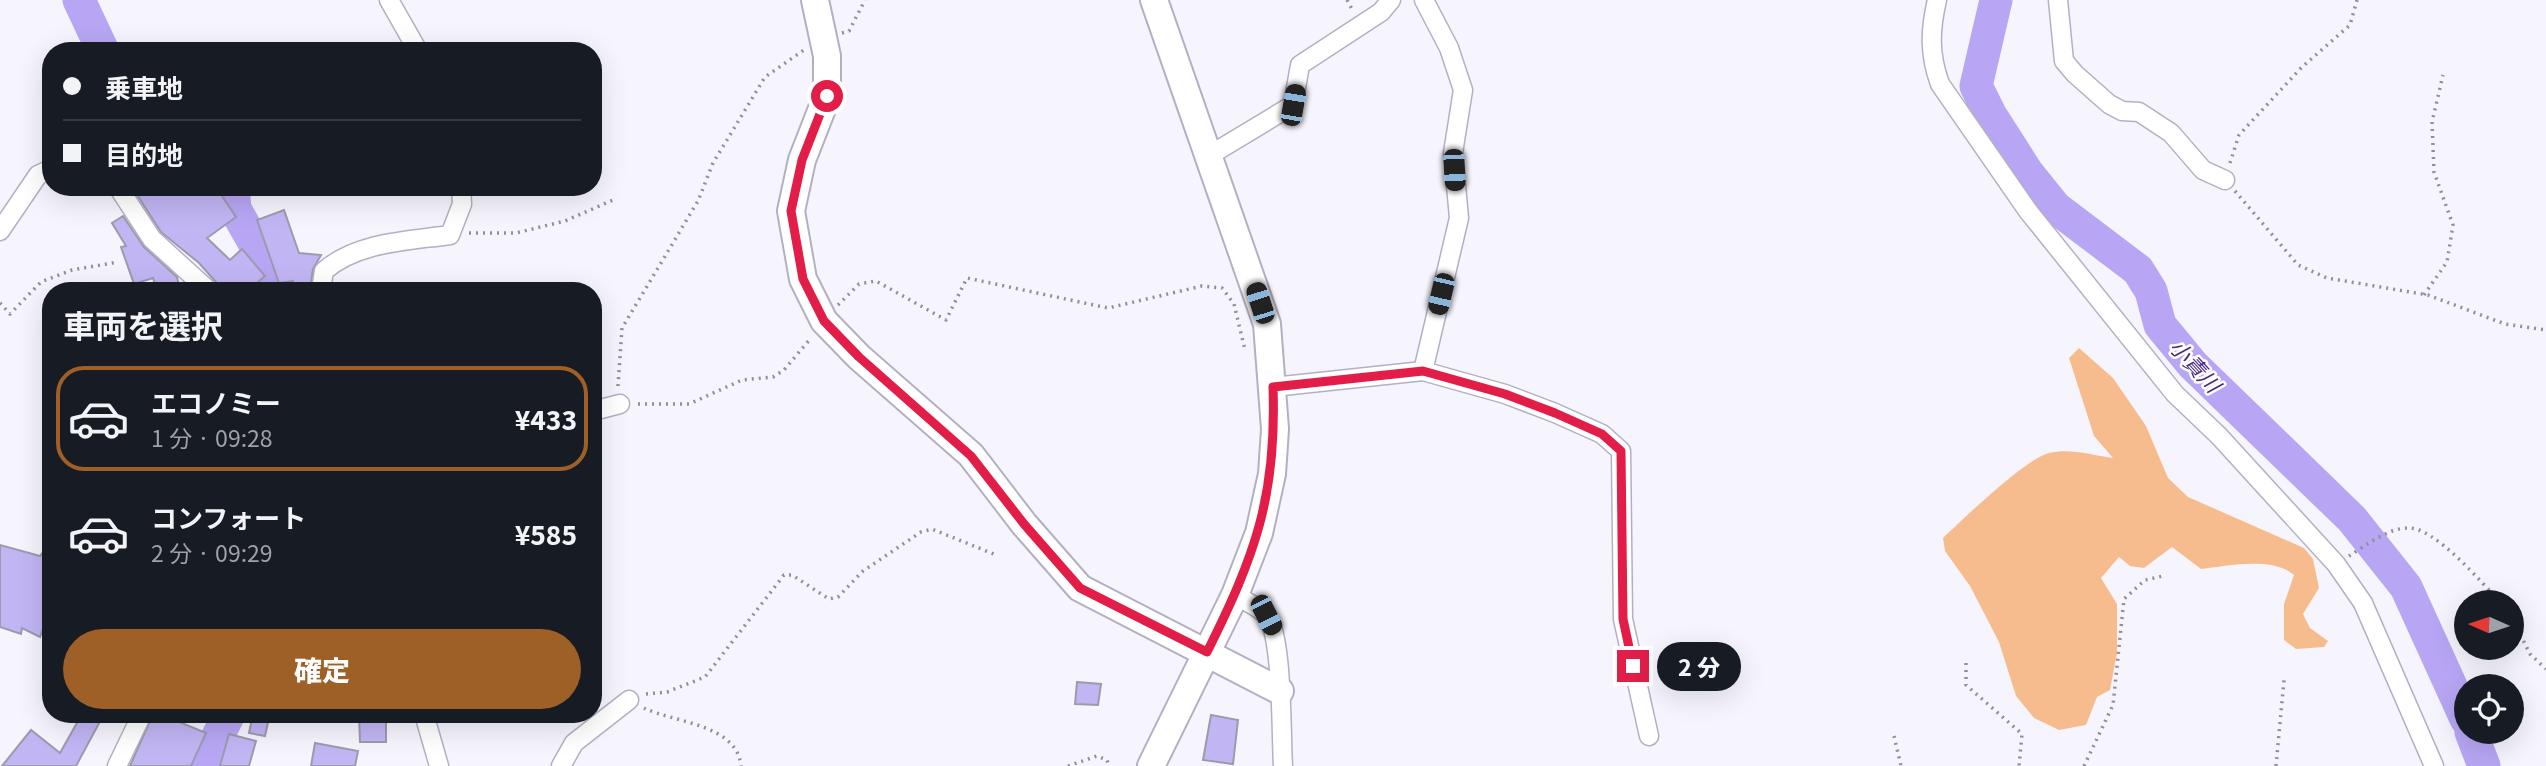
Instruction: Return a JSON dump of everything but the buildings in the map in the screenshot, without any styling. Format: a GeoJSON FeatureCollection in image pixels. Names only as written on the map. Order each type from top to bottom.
{"type":"FeatureCollection","features":[{"type":"Feature","properties":{"kind":"street"},"geometry":{"type":"LineString","coordinates":[[389,0],[413,42]]}},
{"type":"Feature","properties":{"kind":"street"},"geometry":{"type":"LineString","coordinates":[[815,0],[824,38],[827,96],[802,160],[791,211],[803,279],[824,321],[859,357],[971,456],[1024,524],[1080,588],[1280,691]]}},
{"type":"Feature","properties":{"kind":"street"},"geometry":{"type":"LineString","coordinates":[[1151,766],[1235,596],[1259,533],[1272,474],[1275,429],[1267,324],[1154,0]]}},
{"type":"Feature","properties":{"kind":"street"},"geometry":{"type":"LineString","coordinates":[[1210,155],[1293,105],[1300,65],[1381,12],[1391,0]]}},
{"type":"Feature","properties":{"kind":"street"},"geometry":{"type":"LineString","coordinates":[[1423,371],[1459,218],[1453,153],[1463,90],[1449,48],[1424,0]]}},
{"type":"Feature","properties":{"kind":"street"},"geometry":{"type":"LineString","coordinates":[[1937,0],[1930,32],[1933,65],[1940,83],[2028,211],[2175,394],[2219,436],[2336,564],[2363,603],[2434,766]]}},
{"type":"Feature","properties":{"kind":"street"},"geometry":{"type":"LineString","coordinates":[[2058,0],[2064,61],[2075,74],[2109,104],[2122,111],[2139,112],[2171,133],[2203,170],[2225,180]]}},
{"type":"Feature","properties":{"kind":"street"},"geometry":{"type":"LineString","coordinates":[[0,231],[38,175],[42,173]]}},
{"type":"Feature","properties":{"kind":"street"},"geometry":{"type":"LineString","coordinates":[[124,196],[152,239],[199,282]]}},
{"type":"Feature","properties":{"kind":"street"},"geometry":{"type":"LineString","coordinates":[[322,282],[324,271],[339,258],[378,246],[450,235],[462,204],[462,196]]}},
{"type":"Feature","properties":{"kind":"street"},"geometry":{"type":"LineString","coordinates":[[1273,387],[1423,371],[1505,394],[1555,413],[1602,434],[1621,451],[1623,619],[1649,736]]}},
{"type":"Feature","properties":{"kind":"street"},"geometry":{"type":"LineString","coordinates":[[602,409],[620,404]]}},
{"type":"Feature","properties":{"kind":"street"},"geometry":{"type":"LineString","coordinates":[[1235,596],[1266,615],[1273,628],[1280,691],[1283,766]]}},
{"type":"Feature","properties":{"kind":"street"},"geometry":{"type":"LineString","coordinates":[[602,721],[629,700]]}},
{"type":"Feature","properties":{"kind":"street"},"geometry":{"type":"LineString","coordinates":[[117,766],[138,723]]}},
{"type":"Feature","properties":{"kind":"street"},"geometry":{"type":"LineString","coordinates":[[427,723],[439,766]]}},
{"type":"Feature","properties":{"kind":"street"},"geometry":{"type":"LineString","coordinates":[[561,766],[573,743],[599,723]]}},
{"type":"Feature","properties":{"kind":"path"},"geometry":{"type":"LineString","coordinates":[[865,0],[849,31],[824,38],[765,77],[713,163],[698,201],[622,328],[620,404],[689,404],[742,380],[773,377],[784,370],[847,294],[859,284],[876,281],[946,320],[967,278],[1108,308],[1202,286],[1222,288],[1234,304],[1247,355]]}},
{"type":"Feature","properties":{"kind":"path"},"geometry":{"type":"LineString","coordinates":[[2357,0],[2350,25],[2301,68],[2239,135],[2225,180],[2298,265],[2327,278],[2424,295],[2505,324],[2546,330]]}},
{"type":"Feature","properties":{"kind":"path"},"geometry":{"type":"LineString","coordinates":[[2424,295],[2447,262],[2453,225],[2434,172],[2432,122],[2443,75]]}},
{"type":"Feature","properties":{"kind":"path"},"geometry":{"type":"LineString","coordinates":[[450,235],[516,233],[565,221],[613,200]]}},
{"type":"Feature","properties":{"kind":"path"},"geometry":{"type":"LineString","coordinates":[[0,303],[10,314],[41,282],[72,270],[118,262]]}},
{"type":"Feature","properties":{"kind":"path"},"geometry":{"type":"LineString","coordinates":[[2356,551],[2393,531],[2410,527],[2447,547],[2488,590]]}},
{"type":"Feature","properties":{"kind":"path"},"geometry":{"type":"LineString","coordinates":[[741,766],[740,753],[722,734],[658,715],[629,700],[638,694],[667,692],[705,677],[784,575],[792,575],[829,599],[838,597],[863,571],[921,532],[932,529],[996,555]]}},
{"type":"Feature","properties":{"kind":"path"},"geometry":{"type":"LineString","coordinates":[[2084,766],[2113,705],[2124,599],[2145,580],[2163,576]]}},
{"type":"Feature","properties":{"kind":"path"},"geometry":{"type":"LineString","coordinates":[[2524,642],[2530,654],[2546,669]]}},
{"type":"Feature","properties":{"kind":"path"},"geometry":{"type":"LineString","coordinates":[[1966,663],[1966,685],[2022,734],[2019,766]]}},
{"type":"Feature","properties":{"kind":"path"},"geometry":{"type":"LineString","coordinates":[[2276,766],[2284,680]]}},
{"type":"Feature","properties":{"kind":"path"},"geometry":{"type":"LineString","coordinates":[[1894,736],[1901,766]]}},
{"type":"Feature","properties":{"kind":"path"},"geometry":{"type":"LineString","coordinates":[[1068,766],[1097,756],[1107,760],[1109,766]]}},
{"type":"Feature","properties":{"kind":"shaded area"},"geometry":{"type":"Polygon","coordinates":[[[2079,348],[2113,378],[2146,426],[2168,478],[2188,497],[2304,548],[2313,559],[2319,588],[2303,614],[2310,628],[2328,641],[2324,647],[2296,649],[2284,640],[2284,604],[2294,575],[2285,569],[2249,564],[2201,569],[2172,547],[2144,568],[2130,566],[2119,557],[2101,578],[2117,604],[2117,653],[2110,690],[2097,697],[2086,725],[2059,730],[2034,718],[2016,696],[1999,642],[1970,586],[1945,551],[1943,538],[1994,491],[2038,458],[2065,451],[2113,458],[2094,436],[2069,358],[2079,348]]]}},
{"type":"Feature","properties":{"kind":"waterway"},"geometry":{"type":"LineString","coordinates":[[79,0],[99,42]]}},
{"type":"Feature","properties":{"kind":"waterway","name":"小責川"},"geometry":{"type":"LineString","coordinates":[[1996,0],[1976,86],[1990,114],[2027,172],[2056,208],[2138,270],[2151,291],[2160,325],[2193,365],[2352,519],[2406,587],[2454,693]]}},
{"type":"Feature","properties":{"kind":"waterway"},"geometry":{"type":"LineString","coordinates":[[234,196],[235,209],[276,282]]}},
{"type":"Feature","properties":{"kind":"waterway"},"geometry":{"type":"LineString","coordinates":[[203,766],[224,723]]}},
{"type":"Feature","properties":{"kind":"waterway","name":"小責川"},"geometry":{"type":"LineString","coordinates":[[2476,744],[2484,766]]}},
{"type":"Feature","properties":{"kind":"route"},"geometry":{"type":"LineString","coordinates":[[827,96],[802,160],[791,211],[803,279],[824,321],[859,357],[971,456],[1024,524],[1080,588],[1207,652],[1235,596],[1259,533],[1272,474],[1275,429],[1273,387],[1423,371],[1505,394],[1555,413],[1602,434],[1621,451],[1623,619],[1633,666]]}}]}
